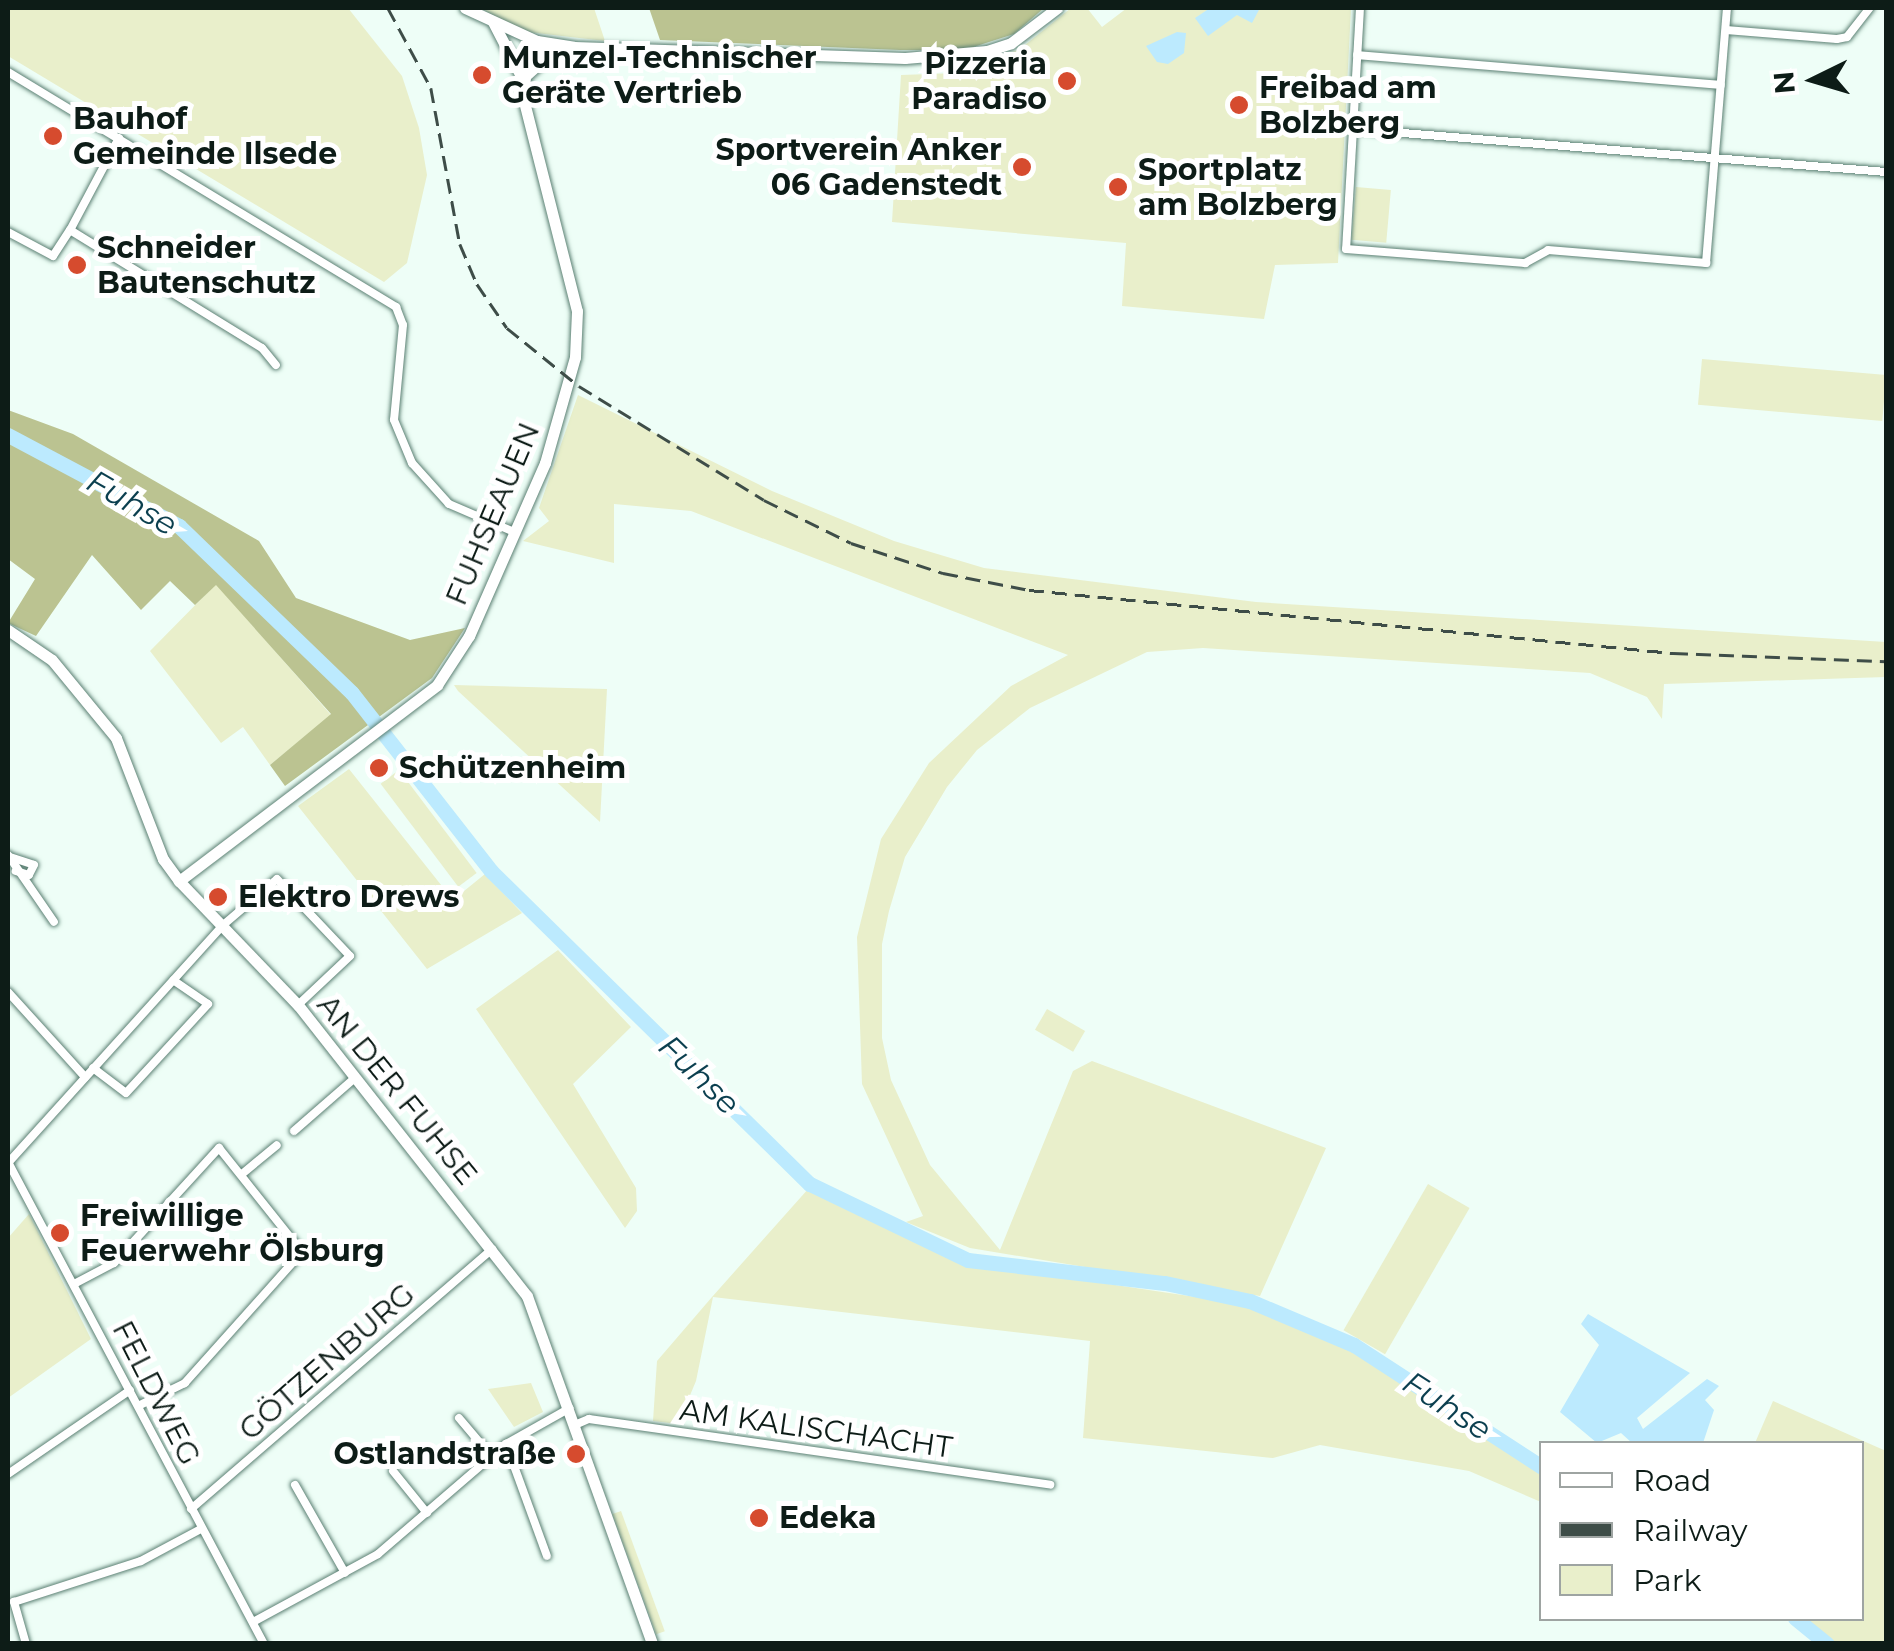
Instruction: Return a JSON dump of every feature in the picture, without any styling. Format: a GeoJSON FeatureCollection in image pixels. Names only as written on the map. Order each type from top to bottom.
{"type":"FeatureCollection","features":[{"type":"Feature","properties":{"kind":"street"},"geometry":{"type":"LineString","coordinates":[[465,8],[529,38],[574,47],[905,58],[964,56],[1011,43],[1057,8]]}},
{"type":"Feature","properties":{"kind":"street"},"geometry":{"type":"LineString","coordinates":[[1360,8],[1346,249],[1525,263],[1548,250],[1706,263],[1727,8]]}},
{"type":"Feature","properties":{"kind":"street"},"geometry":{"type":"LineString","coordinates":[[1726,30],[1837,39],[1847,37],[1870,8]]}},
{"type":"Feature","properties":{"kind":"street"},"geometry":{"type":"LineString","coordinates":[[493,22],[522,79],[546,57],[574,47]]}},
{"type":"Feature","properties":{"kind":"street","name":"FUHSEAUEN"},"geometry":{"type":"LineString","coordinates":[[179,881],[437,686],[514,532],[553,441],[577,331],[571,273],[522,79],[529,38]]}},
{"type":"Feature","properties":{"kind":"street"},"geometry":{"type":"LineString","coordinates":[[1357,56],[1720,85]]}},
{"type":"Feature","properties":{"kind":"street"},"geometry":{"type":"LineString","coordinates":[[8,72],[396,307],[403,325],[394,420],[412,462],[449,504],[514,532]]}},
{"type":"Feature","properties":{"kind":"street"},"geometry":{"type":"LineString","coordinates":[[1353,129],[1886,172]]}},
{"type":"Feature","properties":{"kind":"street"},"geometry":{"type":"LineString","coordinates":[[8,232],[53,256],[119,138]]}},
{"type":"Feature","properties":{"kind":"street"},"geometry":{"type":"LineString","coordinates":[[70,230],[262,348],[276,365]]}},
{"type":"Feature","properties":{"kind":"street","name":"AN DER FUHSE"},"geometry":{"type":"LineString","coordinates":[[8,630],[52,660],[116,738],[163,859],[179,881],[298,1006],[492,1249],[535,1312],[652,1644]]}},
{"type":"Feature","properties":{"kind":"street"},"geometry":{"type":"LineString","coordinates":[[9,856],[34,865],[30,875],[16,871]]}},
{"type":"Feature","properties":{"kind":"street"},"geometry":{"type":"LineString","coordinates":[[9,856],[54,922]]}},
{"type":"Feature","properties":{"kind":"street"},"geometry":{"type":"LineString","coordinates":[[8,1163],[222,926],[278,879],[350,956],[298,1006]]}},
{"type":"Feature","properties":{"kind":"street"},"geometry":{"type":"LineString","coordinates":[[93,1068],[126,1093],[208,1004],[173,980]]}},
{"type":"Feature","properties":{"kind":"street"},"geometry":{"type":"LineString","coordinates":[[8,992],[84,1077]]}},
{"type":"Feature","properties":{"kind":"street"},"geometry":{"type":"LineString","coordinates":[[294,1132],[356,1077]]}},
{"type":"Feature","properties":{"kind":"street"},"geometry":{"type":"LineString","coordinates":[[242,1174],[277,1145]]}},
{"type":"Feature","properties":{"kind":"street"},"geometry":{"type":"LineString","coordinates":[[74,1284],[114,1264],[220,1148],[302,1252],[185,1383],[138,1406]]}},
{"type":"Feature","properties":{"kind":"street","name":"FELDWEG"},"geometry":{"type":"LineString","coordinates":[[8,1163],[264,1644]]}},
{"type":"Feature","properties":{"kind":"street","name":"GÖTZENBURG"},"geometry":{"type":"LineString","coordinates":[[191,1508],[492,1249]]}},
{"type":"Feature","properties":{"kind":"street"},"geometry":{"type":"LineString","coordinates":[[8,1474],[130,1390]]}},
{"type":"Feature","properties":{"kind":"street"},"geometry":{"type":"LineString","coordinates":[[253,1622],[345,1573],[427,1513],[506,1444],[571,1408]]}},
{"type":"Feature","properties":{"kind":"street"},"geometry":{"type":"LineString","coordinates":[[459,1418],[492,1456]]}},
{"type":"Feature","properties":{"kind":"street","name":"AM KALISCHACHT"},"geometry":{"type":"LineString","coordinates":[[576,1424],[589,1420],[1050,1485]]}},
{"type":"Feature","properties":{"kind":"street"},"geometry":{"type":"LineString","coordinates":[[506,1444],[548,1556]]}},
{"type":"Feature","properties":{"kind":"street"},"geometry":{"type":"LineString","coordinates":[[393,1471],[427,1513]]}},
{"type":"Feature","properties":{"kind":"street"},"geometry":{"type":"LineString","coordinates":[[295,1484],[345,1573]]}},
{"type":"Feature","properties":{"kind":"street"},"geometry":{"type":"LineString","coordinates":[[26,1644],[14,1602],[141,1561],[201,1529]]}},
{"type":"Feature","properties":{"kind":"green space"},"geometry":{"type":"Polygon","coordinates":[[[8,8],[348,8],[402,76],[419,128],[427,175],[407,263],[384,282],[8,56],[8,8]]]}},
{"type":"Feature","properties":{"kind":"green space"},"geometry":{"type":"Polygon","coordinates":[[[481,8],[594,8],[605,41],[519,31],[481,8]]]}},
{"type":"Feature","properties":{"kind":"green space"},"geometry":{"type":"Polygon","coordinates":[[[649,8],[1044,8],[1014,34],[964,50],[900,50],[660,40],[649,8]]]}},
{"type":"Feature","properties":{"kind":"green space","name":"Sportplatz am Bolzberg"},"geometry":{"type":"Polygon","coordinates":[[[1071,8],[1087,8],[1102,27],[1127,8],[1351,8],[1338,263],[1275,265],[1264,319],[1122,306],[1126,243],[892,222],[901,75],[957,73],[1020,49],[1071,8]]]}},
{"type":"Feature","properties":{"kind":"green space"},"geometry":{"type":"Polygon","coordinates":[[[1356,187],[1391,190],[1386,243],[1351,240],[1356,187]]]}},
{"type":"Feature","properties":{"kind":"green space"},"geometry":{"type":"Polygon","coordinates":[[[1702,359],[1886,375],[1882,421],[1698,405],[1702,359]]]}},
{"type":"Feature","properties":{"kind":"green space"},"geometry":{"type":"Polygon","coordinates":[[[578,395],[772,491],[894,541],[984,568],[1256,602],[1886,642],[1886,677],[1664,684],[1662,719],[1647,697],[1590,673],[1203,648],[1147,652],[1030,708],[977,750],[947,787],[905,857],[889,911],[882,944],[882,1038],[891,1080],[930,1165],[1000,1250],[1073,1071],[1092,1061],[1326,1148],[1260,1296],[970,1248],[906,1222],[923,1216],[862,1084],[857,937],[881,839],[929,763],[1011,686],[1068,655],[691,511],[614,504],[614,563],[523,541],[549,521],[539,508],[578,395]]]}},
{"type":"Feature","properties":{"kind":"green space"},"geometry":{"type":"Polygon","coordinates":[[[8,410],[73,434],[259,541],[296,598],[410,640],[465,628],[432,678],[285,786],[270,765],[331,714],[216,585],[195,605],[170,581],[141,610],[92,555],[36,636],[8,623],[35,579],[8,559],[8,410]]]}},
{"type":"Feature","properties":{"kind":"green space"},"geometry":{"type":"Polygon","coordinates":[[[216,584],[331,715],[270,765],[243,727],[221,743],[150,651],[216,584]]]}},
{"type":"Feature","properties":{"kind":"green space"},"geometry":{"type":"Polygon","coordinates":[[[454,685],[607,689],[600,822],[458,691],[454,685]]]}},
{"type":"Feature","properties":{"kind":"green space"},"geometry":{"type":"Polygon","coordinates":[[[349,769],[453,900],[485,874],[522,913],[427,969],[298,806],[349,769]]]}},
{"type":"Feature","properties":{"kind":"green space"},"geometry":{"type":"Polygon","coordinates":[[[399,770],[477,873],[458,887],[381,784],[399,770]]]}},
{"type":"Feature","properties":{"kind":"green space"},"geometry":{"type":"Polygon","coordinates":[[[558,950],[631,1027],[573,1084],[636,1188],[637,1211],[625,1228],[476,1009],[558,950]]]}},
{"type":"Feature","properties":{"kind":"green space"},"geometry":{"type":"Polygon","coordinates":[[[1047,1009],[1085,1031],[1073,1052],[1035,1030],[1047,1009]]]}},
{"type":"Feature","properties":{"kind":"green space"},"geometry":{"type":"Polygon","coordinates":[[[1428,1184],[1470,1208],[1385,1354],[1344,1330],[1428,1184]]]}},
{"type":"Feature","properties":{"kind":"green space"},"geometry":{"type":"Polygon","coordinates":[[[809,1188],[967,1263],[1243,1304],[1357,1351],[1539,1474],[1539,1501],[1469,1471],[1320,1445],[1273,1458],[1083,1438],[1090,1341],[713,1297],[696,1381],[678,1424],[653,1421],[657,1361],[712,1297],[809,1188]]]}},
{"type":"Feature","properties":{"kind":"green space"},"geometry":{"type":"Polygon","coordinates":[[[29,1214],[91,1339],[8,1398],[8,1238],[29,1214]]]}},
{"type":"Feature","properties":{"kind":"green space"},"geometry":{"type":"Polygon","coordinates":[[[531,1383],[543,1412],[514,1427],[488,1389],[531,1383]]]}},
{"type":"Feature","properties":{"kind":"green space"},"geometry":{"type":"Polygon","coordinates":[[[1773,1401],[1863,1441],[1756,1441],[1773,1401]]]}},
{"type":"Feature","properties":{"kind":"green space"},"geometry":{"type":"Polygon","coordinates":[[[1864,1441],[1886,1451],[1886,1643],[1833,1643],[1800,1621],[1864,1621],[1864,1441]]]}},
{"type":"Feature","properties":{"kind":"green space"},"geometry":{"type":"Polygon","coordinates":[[[621,1511],[665,1631],[656,1634],[613,1514],[621,1511]]]}},
{"type":"Feature","properties":{"kind":"water"},"geometry":{"type":"Polygon","coordinates":[[[1210,8],[1260,8],[1252,23],[1237,15],[1208,36],[1195,18],[1210,8]]]}},
{"type":"Feature","properties":{"kind":"water"},"geometry":{"type":"Polygon","coordinates":[[[1177,32],[1186,33],[1184,53],[1168,64],[1157,62],[1146,46],[1177,32]]]}},
{"type":"Feature","properties":{"kind":"water"},"geometry":{"type":"Polygon","coordinates":[[[1588,1314],[1690,1373],[1637,1418],[1643,1429],[1707,1379],[1719,1386],[1705,1400],[1714,1410],[1704,1441],[1630,1441],[1621,1433],[1595,1441],[1560,1412],[1599,1345],[1581,1324],[1588,1314]]]}},
{"type":"Feature","properties":{"kind":"waterway","name":"Fuhse"},"geometry":{"type":"LineString","coordinates":[[8,435],[179,526],[352,693],[491,871],[810,1184],[968,1260],[1165,1283],[1250,1301],[1354,1345],[1539,1465]]}},
{"type":"Feature","properties":{"kind":"waterway","name":"Fuhse"},"geometry":{"type":"LineString","coordinates":[[1799,1621],[1827,1644]]}},
{"type":"Feature","properties":{"kind":"railway"},"geometry":{"type":"LineString","coordinates":[[388,8],[431,88],[460,244],[477,284],[507,328],[579,386],[764,500],[851,543],[943,573],[1029,590],[1673,653],[1886,661]]}},
{"type":"Feature","properties":{"kind":"place","name":"Munzel-Technischer Geräte Vertrieb"},"geometry":{"type":"Point","coordinates":[482,75]}},
{"type":"Feature","properties":{"kind":"place","name":"Pizzeria Paradiso"},"geometry":{"type":"Point","coordinates":[1067,81]}},
{"type":"Feature","properties":{"kind":"place","name":"Freibad am Bolzberg"},"geometry":{"type":"Point","coordinates":[1239,105]}},
{"type":"Feature","properties":{"kind":"place","name":"Bauhof Gemeinde Ilsede"},"geometry":{"type":"Point","coordinates":[53,136]}},
{"type":"Feature","properties":{"kind":"place","name":"Sportverein Anker 06 Gadenstedt"},"geometry":{"type":"Point","coordinates":[1022,167]}},
{"type":"Feature","properties":{"kind":"place","name":"Sportplatz am Bolzberg"},"geometry":{"type":"Point","coordinates":[1118,187]}},
{"type":"Feature","properties":{"kind":"place","name":"Schneider Bautenschutz"},"geometry":{"type":"Point","coordinates":[77,265]}},
{"type":"Feature","properties":{"kind":"place","name":"Schützenheim"},"geometry":{"type":"Point","coordinates":[379,768]}},
{"type":"Feature","properties":{"kind":"place","name":"Elektro Drews"},"geometry":{"type":"Point","coordinates":[218,897]}},
{"type":"Feature","properties":{"kind":"place","name":"Freiwillige Feuerwehr Ölsburg"},"geometry":{"type":"Point","coordinates":[60,1233]}},
{"type":"Feature","properties":{"kind":"place","name":"Ostlandstraße"},"geometry":{"type":"Point","coordinates":[576,1454]}},
{"type":"Feature","properties":{"kind":"place","name":"Edeka"},"geometry":{"type":"Point","coordinates":[759,1518]}}]}
